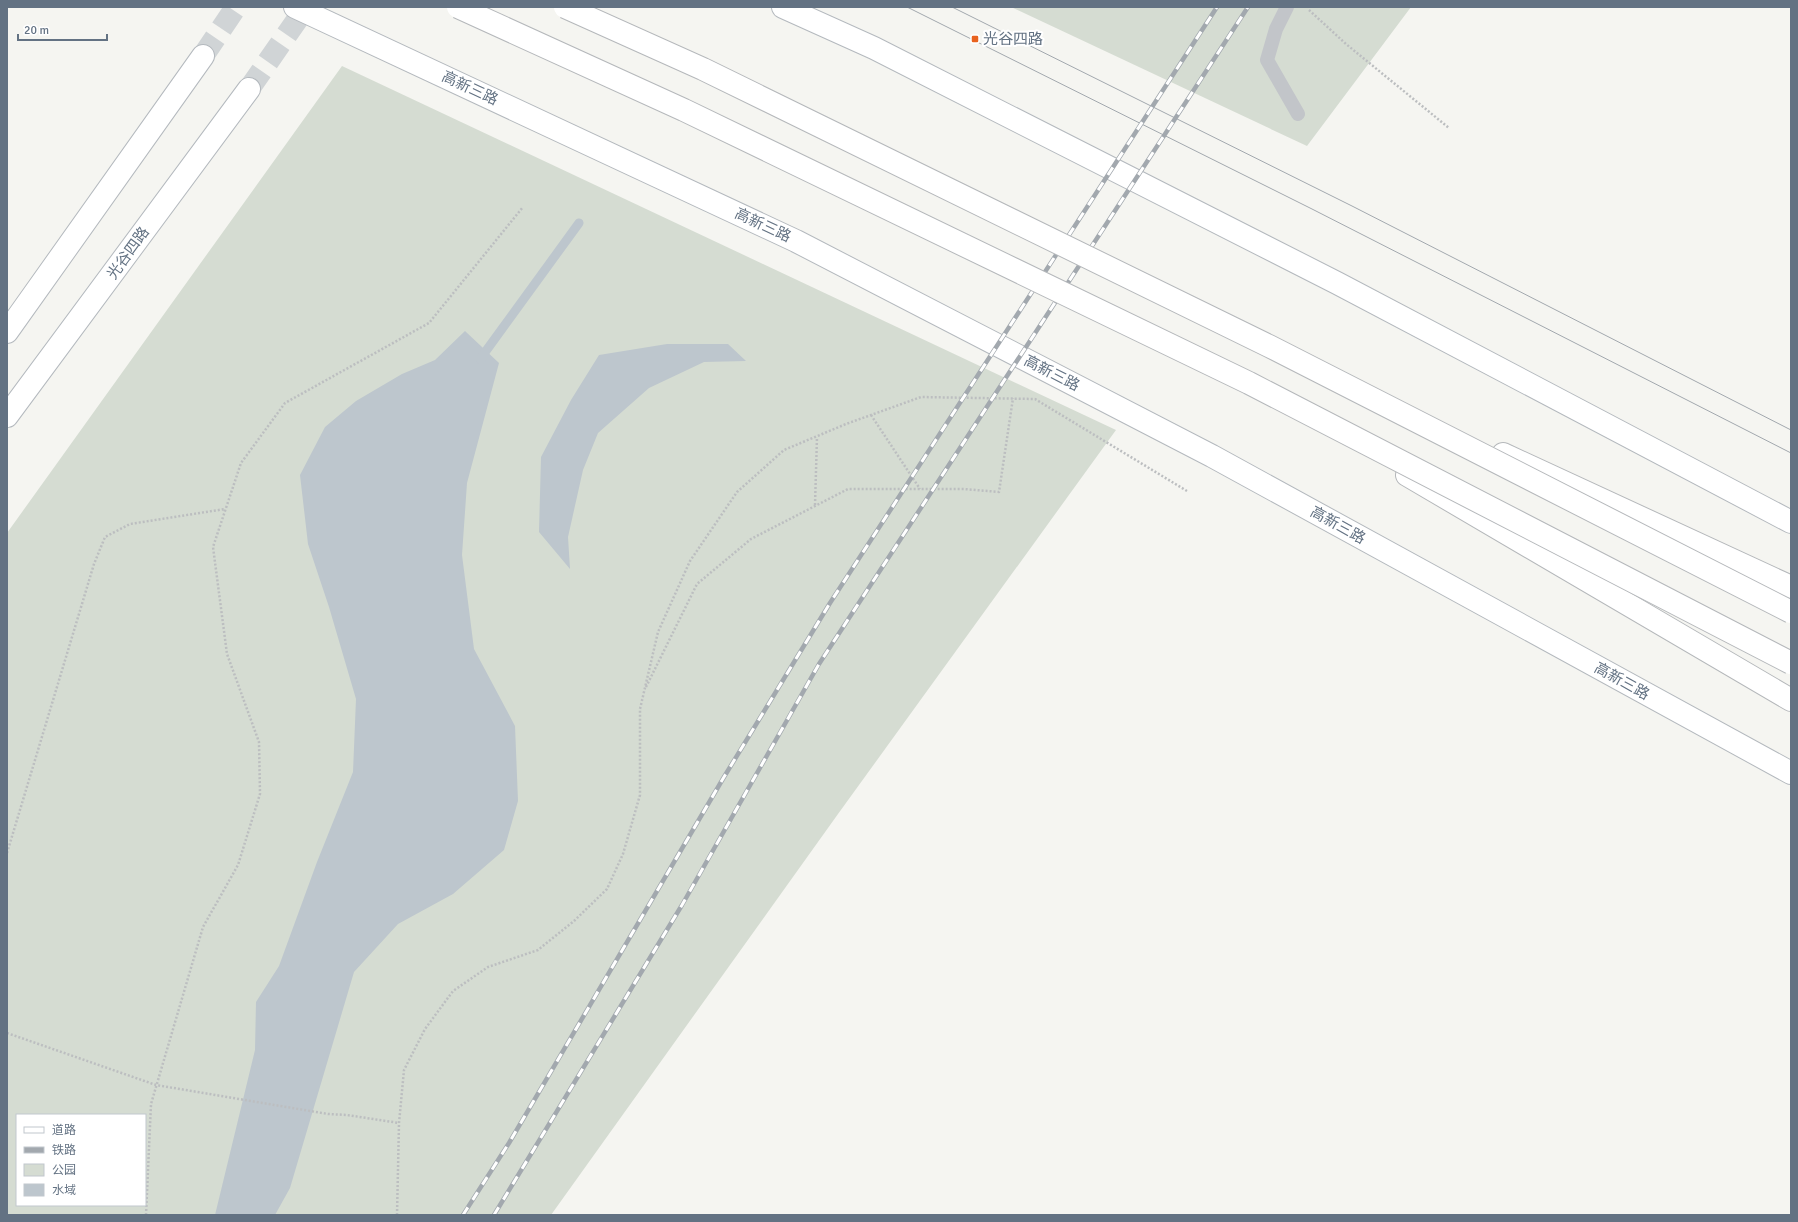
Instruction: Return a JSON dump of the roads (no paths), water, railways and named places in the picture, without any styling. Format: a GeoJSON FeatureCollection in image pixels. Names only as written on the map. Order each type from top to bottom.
{"type":"FeatureCollection","features":[{"type":"Feature","properties":{"kind":"main road","name":"高新三路"},"geometry":{"type":"LineString","coordinates":[[295,7],[796,240],[1212,456],[1791,773]]}},
{"type":"Feature","properties":{"kind":"main road"},"geometry":{"type":"LineString","coordinates":[[458,7],[684,110],[1249,383],[1791,663]]}},
{"type":"Feature","properties":{"kind":"main road"},"geometry":{"type":"LineString","coordinates":[[565,7],[703,70],[1269,346],[1791,612]]}},
{"type":"Feature","properties":{"kind":"main road"},"geometry":{"type":"LineString","coordinates":[[783,7],[874,48],[1330,279],[1791,522]]}},
{"type":"Feature","properties":{"kind":"main road"},"geometry":{"type":"LineString","coordinates":[[7,332],[203,56]]}},
{"type":"Feature","properties":{"kind":"main road","name":"光谷四路"},"geometry":{"type":"LineString","coordinates":[[7,416],[249,89]]}},
{"type":"Feature","properties":{"kind":"main road"},"geometry":{"type":"LineString","coordinates":[[1269,346],[1791,587]]}},
{"type":"Feature","properties":{"kind":"main road"},"geometry":{"type":"LineString","coordinates":[[1249,383],[1791,700]]}},
{"type":"Feature","properties":{"kind":"lane"},"geometry":{"type":"LineString","coordinates":[[1287,7],[1276,29],[1267,60],[1298,114]]}},
{"type":"Feature","properties":{"kind":"water"},"geometry":{"type":"Polygon","coordinates":[[[465,331],[499,363],[467,483],[462,555],[474,649],[515,726],[518,801],[504,850],[453,894],[398,924],[354,972],[290,1188],[275,1215],[215,1215],[255,1050],[256,1002],[279,966],[317,862],[353,772],[356,699],[329,607],[308,544],[300,475],[325,427],[356,401],[402,374],[435,360],[465,331]]]}},
{"type":"Feature","properties":{"kind":"water"},"geometry":{"type":"Polygon","coordinates":[[[667,344],[728,344],[746,361],[704,362],[649,388],[598,433],[583,470],[568,537],[570,569],[539,532],[541,457],[571,400],[599,355],[667,344]]]}},
{"type":"Feature","properties":{"kind":"waterway"},"geometry":{"type":"LineString","coordinates":[[481,360],[483,355],[579,223]]}},
{"type":"Feature","properties":{"kind":"tunnel"},"geometry":{"type":"LineString","coordinates":[[203,56],[236,7]]}},
{"type":"Feature","properties":{"kind":"tunnel"},"geometry":{"type":"LineString","coordinates":[[249,89],[306,7]]}},
{"type":"Feature","properties":{"kind":"tram line"},"geometry":{"type":"LineString","coordinates":[[907,7],[1312,209],[1791,453]]}},
{"type":"Feature","properties":{"kind":"tram line"},"geometry":{"type":"LineString","coordinates":[[952,7],[1352,206],[1791,430]]}},
{"type":"Feature","properties":{"kind":"railway"},"geometry":{"type":"LineString","coordinates":[[463,1215],[509,1143],[724,777],[830,603],[1217,7]]}},
{"type":"Feature","properties":{"kind":"railway"},"geometry":{"type":"LineString","coordinates":[[494,1215],[682,905],[819,664],[1248,7]]}},
{"type":"Feature","properties":{"kind":"place","name":"光谷四路"},"geometry":{"type":"Point","coordinates":[975,39]}}]}
